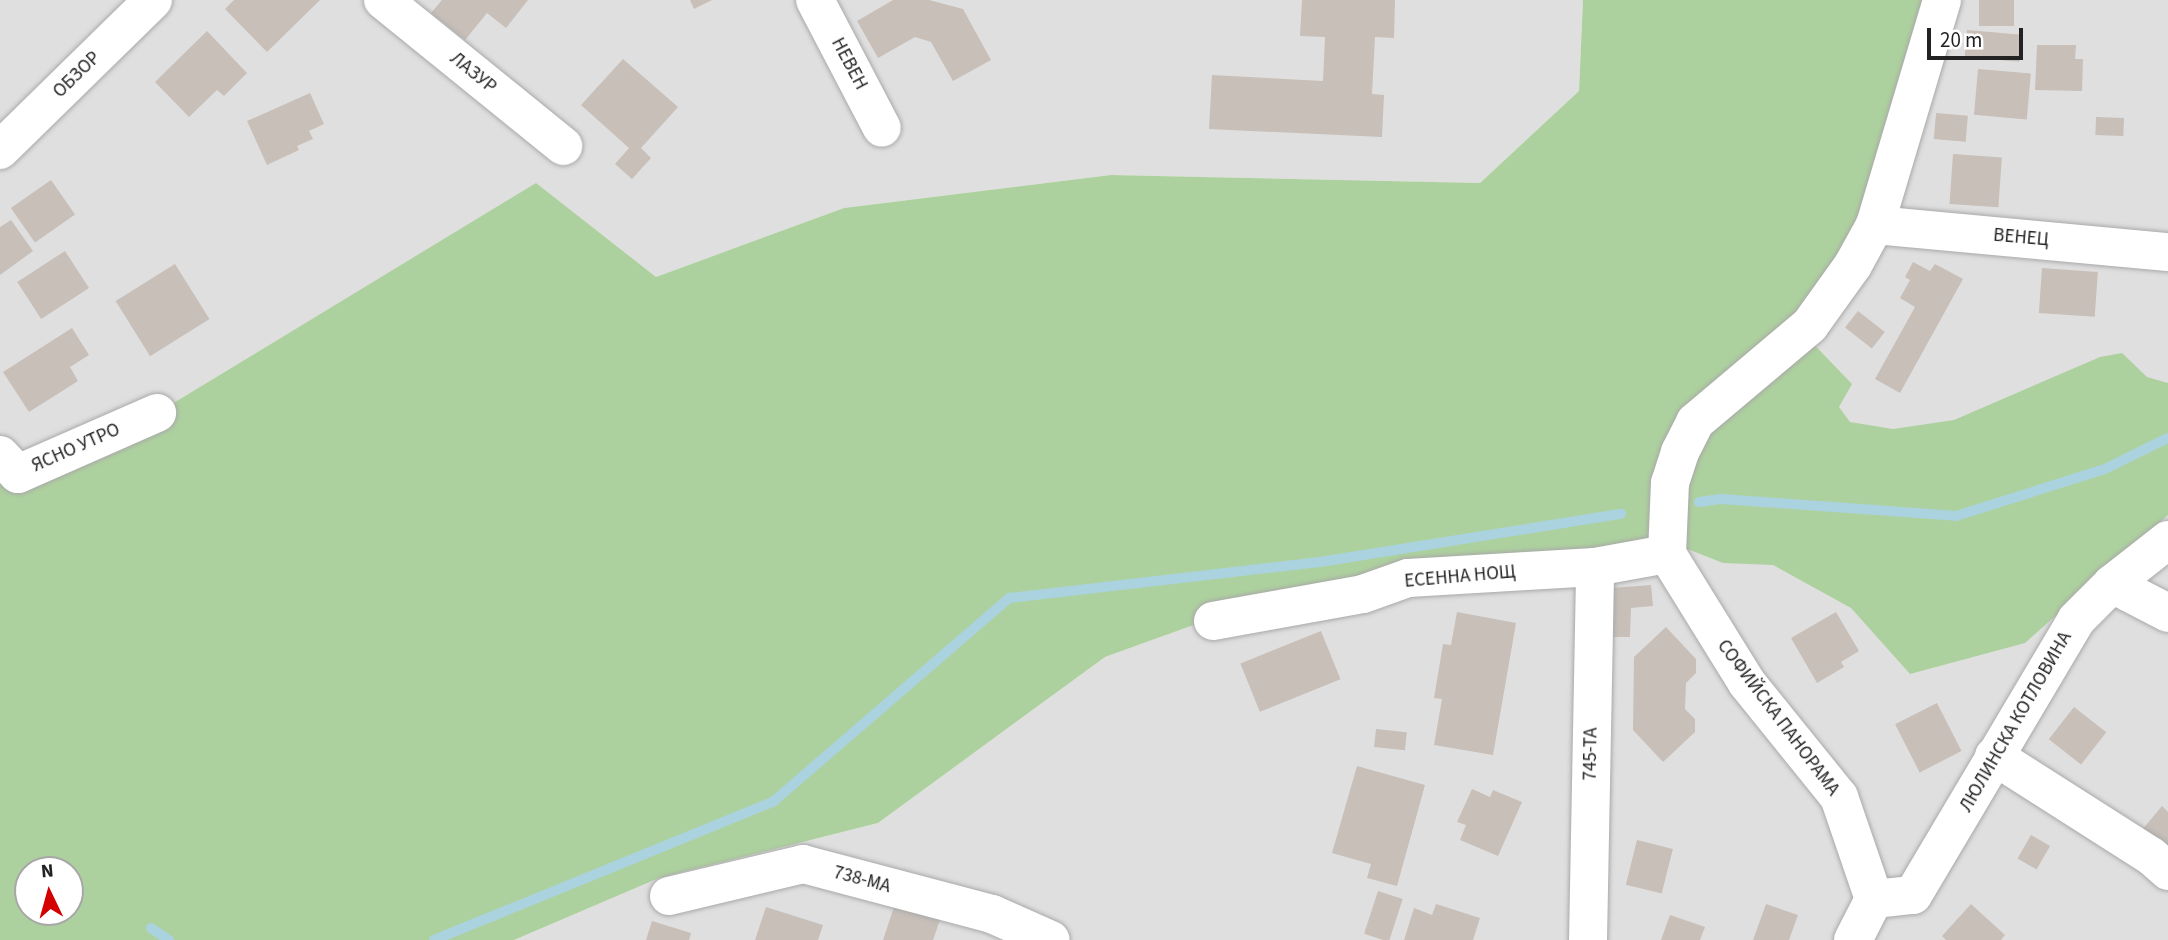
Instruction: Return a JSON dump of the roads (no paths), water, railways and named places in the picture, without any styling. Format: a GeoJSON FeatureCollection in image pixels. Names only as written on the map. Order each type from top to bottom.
{"type":"FeatureCollection","features":[{"type":"Feature","properties":{"kind":"street","name":"ОБЗОР"},"geometry":{"type":"LineString","coordinates":[[0,150],[153,0]]}},
{"type":"Feature","properties":{"kind":"street","name":"ЛАЗУР"},"geometry":{"type":"LineString","coordinates":[[383,0],[563,146]]}},
{"type":"Feature","properties":{"kind":"street","name":"НЕВЕН"},"geometry":{"type":"LineString","coordinates":[[815,0],[882,128]]}},
{"type":"Feature","properties":{"kind":"street"},"geometry":{"type":"LineString","coordinates":[[1667,554],[1670,483],[1680,452],[1695,422],[1810,325],[1839,286],[1875,225],[1942,0]]}},
{"type":"Feature","properties":{"kind":"street","name":"ВЕНЕЦ"},"geometry":{"type":"LineString","coordinates":[[1875,225],[2168,252]]}},
{"type":"Feature","properties":{"kind":"street","name":"ЯСНО УТРО"},"geometry":{"type":"LineString","coordinates":[[0,455],[18,474],[157,413]]}},
{"type":"Feature","properties":{"kind":"street","name":"ЛЮЛИНСКА КОТЛОВИНА"},"geometry":{"type":"LineString","coordinates":[[1869,924],[1913,895],[1954,830],[1994,756],[2076,620],[2112,584],[2168,540]]}},
{"type":"Feature","properties":{"kind":"street","name":"ЕСЕННА НОЩ"},"geometry":{"type":"LineString","coordinates":[[1213,621],[1363,594],[1408,578],[1595,567],[1667,554]]}},
{"type":"Feature","properties":{"kind":"street","name":"СОФИЙСКА ПАНОРАМА"},"geometry":{"type":"LineString","coordinates":[[1667,554],[1747,683],[1839,797],[1869,924]]}},
{"type":"Feature","properties":{"kind":"street","name":"745-ТА"},"geometry":{"type":"LineString","coordinates":[[1588,940],[1595,567]]}},
{"type":"Feature","properties":{"kind":"street"},"geometry":{"type":"LineString","coordinates":[[2112,584],[2168,613]]}},
{"type":"Feature","properties":{"kind":"street"},"geometry":{"type":"LineString","coordinates":[[1994,756],[2151,856],[2168,871]]}},
{"type":"Feature","properties":{"kind":"street","name":"738-МА"},"geometry":{"type":"LineString","coordinates":[[669,896],[803,864],[992,914],[1051,940]]}},
{"type":"Feature","properties":{"kind":"waterway"},"geometry":{"type":"LineString","coordinates":[[1699,502],[1721,499],[1956,516],[2105,469],[2168,438]]}},
{"type":"Feature","properties":{"kind":"waterway"},"geometry":{"type":"LineString","coordinates":[[434,940],[774,801],[1009,598],[1320,562],[1621,514]]}},
{"type":"Feature","properties":{"kind":"waterway"},"geometry":{"type":"LineString","coordinates":[[151,928],[169,940]]}}]}
